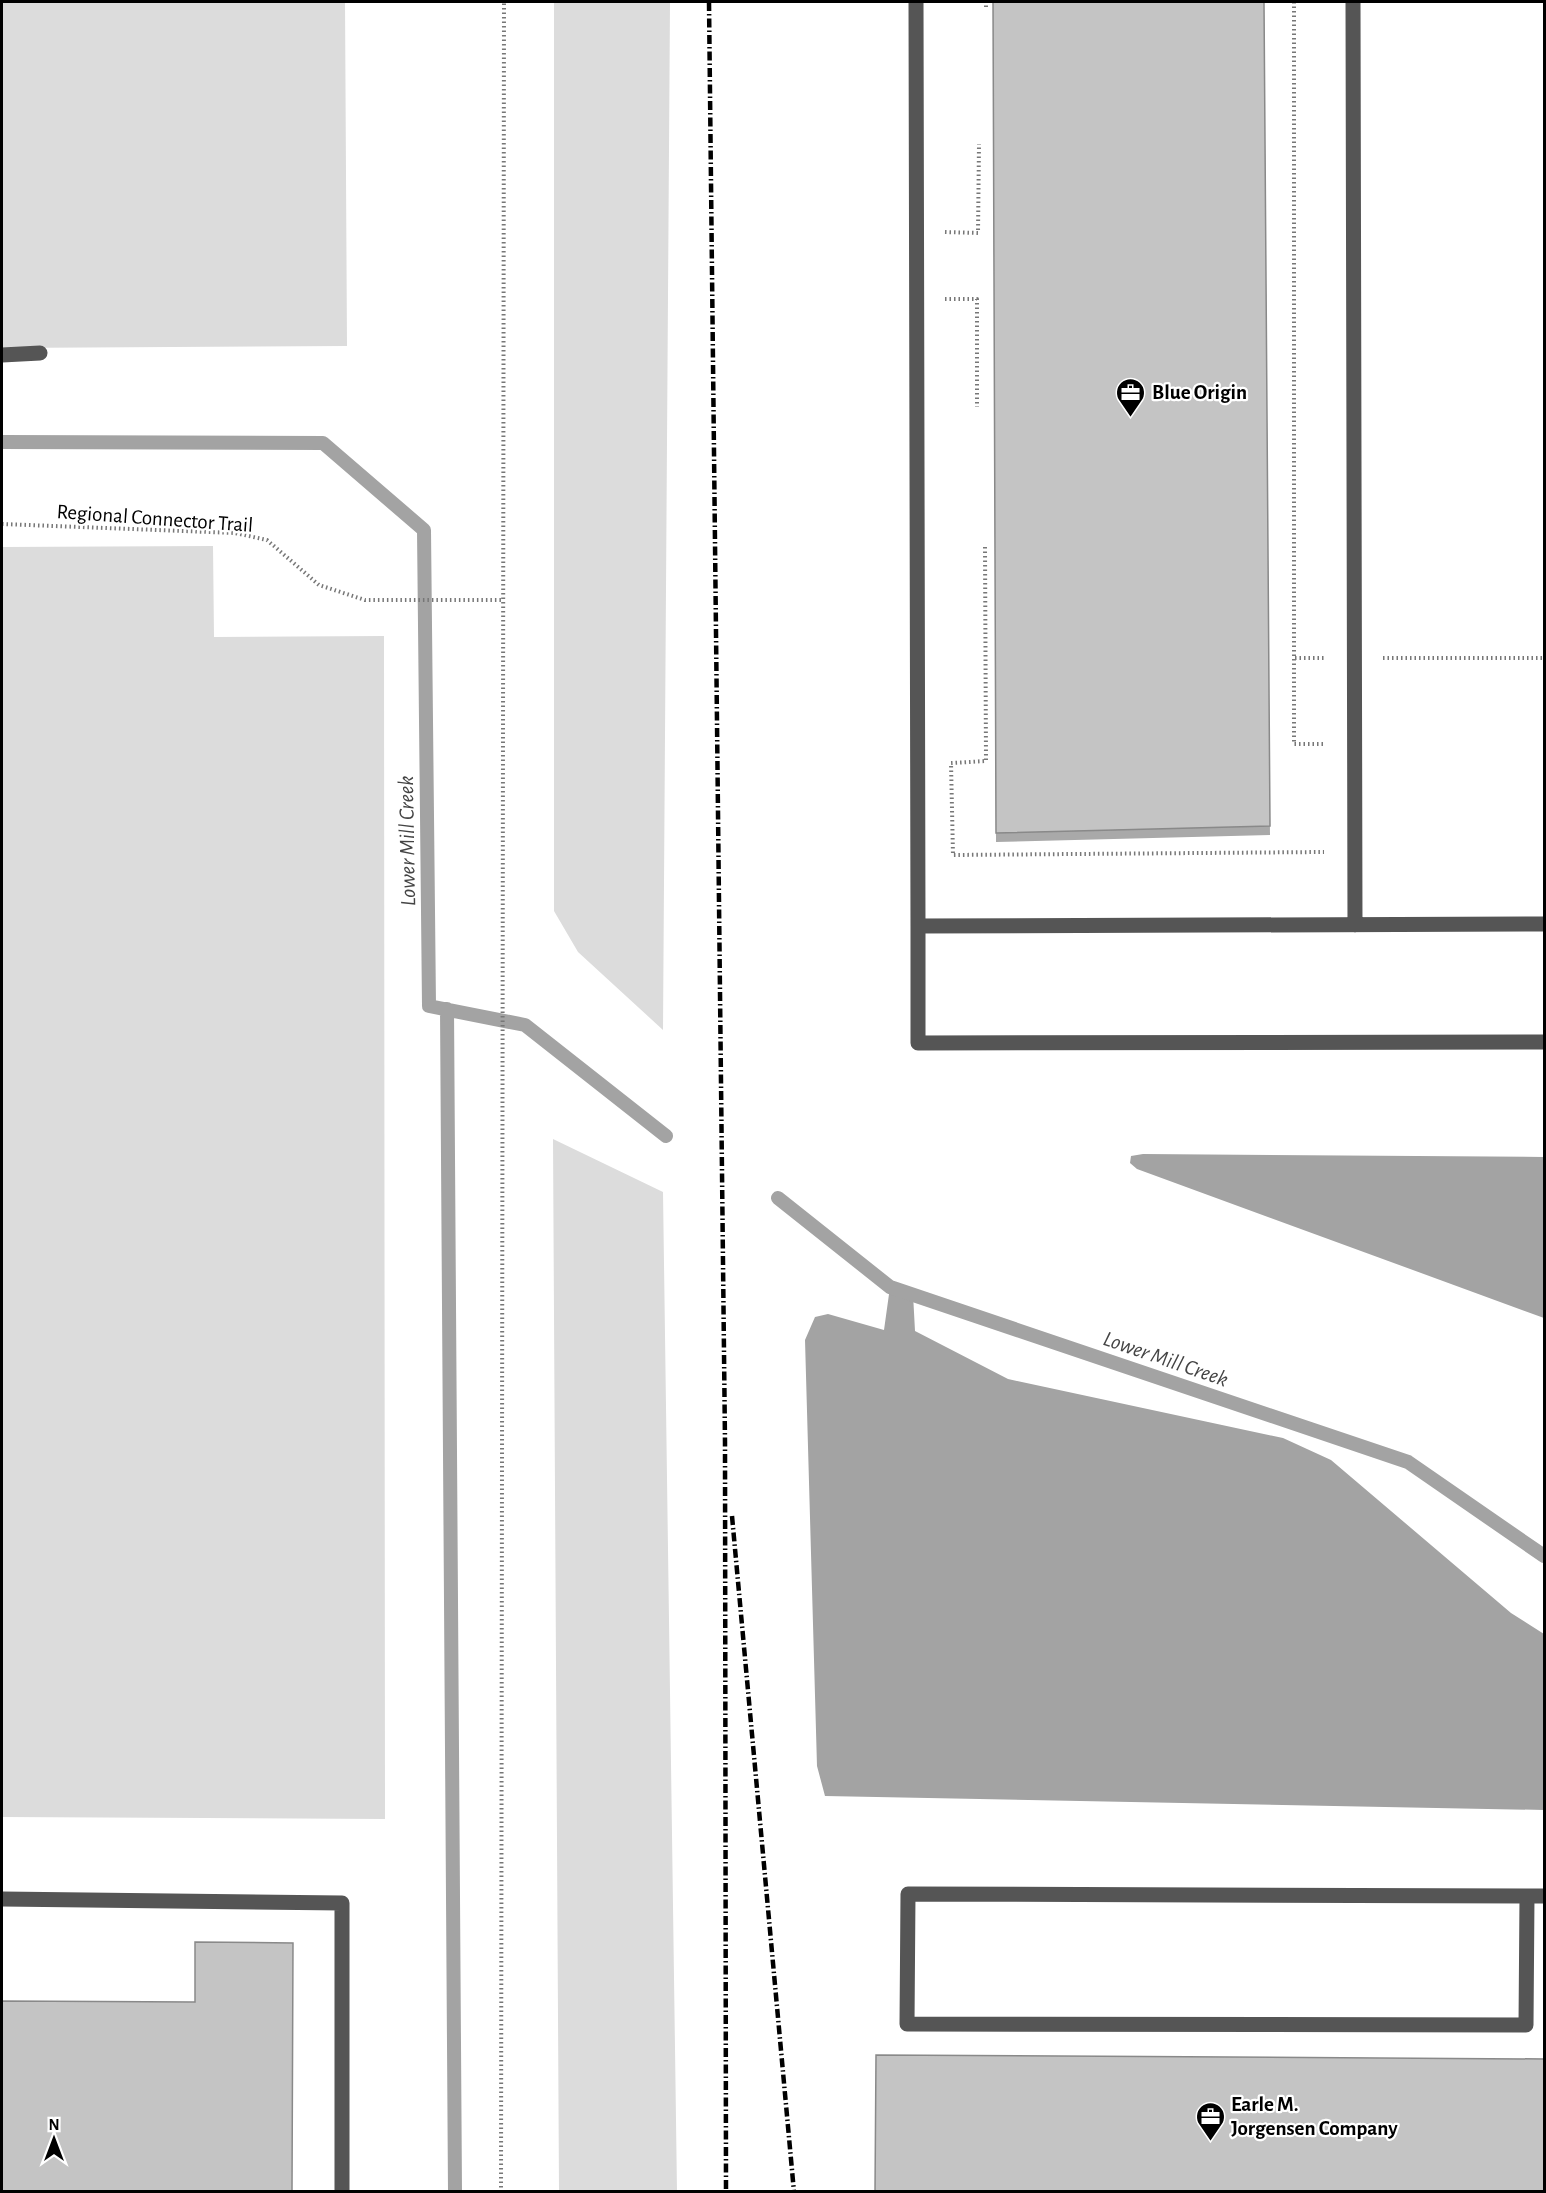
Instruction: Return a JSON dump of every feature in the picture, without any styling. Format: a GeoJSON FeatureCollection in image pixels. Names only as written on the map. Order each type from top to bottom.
{"type":"FeatureCollection","features":[{"type":"Feature","properties":{"kind":"lane"},"geometry":{"type":"LineString","coordinates":[[916,2],[918,1043],[1545,1042]]}},
{"type":"Feature","properties":{"kind":"lane"},"geometry":{"type":"LineString","coordinates":[[1353,2],[1355,925]]}},
{"type":"Feature","properties":{"kind":"lane"},"geometry":{"type":"LineString","coordinates":[[2,355],[40,353]]}},
{"type":"Feature","properties":{"kind":"lane"},"geometry":{"type":"LineString","coordinates":[[918,926],[1545,924]]}},
{"type":"Feature","properties":{"kind":"lane"},"geometry":{"type":"LineString","coordinates":[[1527,1896],[1526,2025],[907,2024],[908,1894],[1545,1896]]}},
{"type":"Feature","properties":{"kind":"lane"},"geometry":{"type":"LineString","coordinates":[[2,1899],[342,1904],[342,2192]]}},
{"type":"Feature","properties":{"kind":"path"},"geometry":{"type":"LineString","coordinates":[[501,2192],[504,2]]}},
{"type":"Feature","properties":{"kind":"path"},"geometry":{"type":"LineString","coordinates":[[1294,2],[1294,744],[1330,745]]}},
{"type":"Feature","properties":{"kind":"path"},"geometry":{"type":"LineString","coordinates":[[943,243],[944,232],[978,233],[979,144]]}},
{"type":"Feature","properties":{"kind":"path"},"geometry":{"type":"LineString","coordinates":[[943,288],[943,299],[977,299],[977,407]]}},
{"type":"Feature","properties":{"kind":"path","name":"Regional Connector Trail"},"geometry":{"type":"LineString","coordinates":[[2,524],[235,533],[267,540],[319,585],[365,600],[503,600]]}},
{"type":"Feature","properties":{"kind":"path"},"geometry":{"type":"LineString","coordinates":[[985,547],[986,761],[951,763],[953,855],[1328,852]]}},
{"type":"Feature","properties":{"kind":"path"},"geometry":{"type":"LineString","coordinates":[[1295,658],[1545,657]]}},
{"type":"Feature","properties":{"kind":"shaded area"},"geometry":{"type":"Polygon","coordinates":[[[2,2],[345,2],[347,346],[2,348],[2,2]]]}},
{"type":"Feature","properties":{"kind":"shaded area"},"geometry":{"type":"Polygon","coordinates":[[[554,2],[670,2],[663,1030],[578,952],[554,911],[554,2]]]}},
{"type":"Feature","properties":{"kind":"shaded area"},"geometry":{"type":"Polygon","coordinates":[[[213,546],[214,637],[384,636],[385,1819],[2,1817],[2,547],[213,546]]]}},
{"type":"Feature","properties":{"kind":"shaded area"},"geometry":{"type":"Polygon","coordinates":[[[553,1139],[663,1192],[677,2191],[559,2191],[553,1139]]]}},
{"type":"Feature","properties":{"kind":"shaded area"},"geometry":{"type":"Polygon","coordinates":[[[1143,1154],[1544,1157],[1544,1318],[1137,1169],[1130,1163],[1131,1156],[1143,1154]]]}},
{"type":"Feature","properties":{"kind":"shaded area"},"geometry":{"type":"Polygon","coordinates":[[[890,1287],[913,1294],[915,1331],[1008,1379],[1283,1438],[1331,1460],[1511,1613],[1544,1634],[1544,1810],[825,1796],[817,1766],[805,1340],[815,1317],[828,1314],[884,1330],[890,1287]]]}},
{"type":"Feature","properties":{"kind":"building","name":"Blue Origin"},"geometry":{"type":"Polygon","coordinates":[[[993,2],[1264,2],[1270,826],[996,833],[993,2]]]}},
{"type":"Feature","properties":{"kind":"building"},"geometry":{"type":"Polygon","coordinates":[[[195,1942],[293,1943],[292,2192],[2,2192],[2,2001],[195,2002],[195,1942]]]}},
{"type":"Feature","properties":{"kind":"building","name":"Earle M. Jorgensen Company"},"geometry":{"type":"Polygon","coordinates":[[[876,2055],[1545,2059],[1545,2192],[875,2192],[876,2055]]]}},
{"type":"Feature","properties":{"kind":"waterway","name":"Lower Mill Creek"},"geometry":{"type":"LineString","coordinates":[[2,442],[323,443],[424,530],[429,1006],[525,1025],[666,1136]]}},
{"type":"Feature","properties":{"kind":"waterway"},"geometry":{"type":"LineString","coordinates":[[447,1009],[455,2192]]}},
{"type":"Feature","properties":{"kind":"waterway","name":"Lower Mill Creek"},"geometry":{"type":"LineString","coordinates":[[778,1198],[890,1287],[1408,1462],[1544,1556]]}},
{"type":"Feature","properties":{"kind":"railway"},"geometry":{"type":"LineString","coordinates":[[709,2],[725,1442],[726,2192]]}},
{"type":"Feature","properties":{"kind":"railway"},"geometry":{"type":"LineString","coordinates":[[732,1516],[794,2192]]}},
{"type":"Feature","properties":{"kind":"place","name":"Blue Origin"},"geometry":{"type":"Point","coordinates":[1131,418]}},
{"type":"Feature","properties":{"kind":"place","name":"Earle M. Jorgensen Company"},"geometry":{"type":"Point","coordinates":[1210,2142]}}]}
